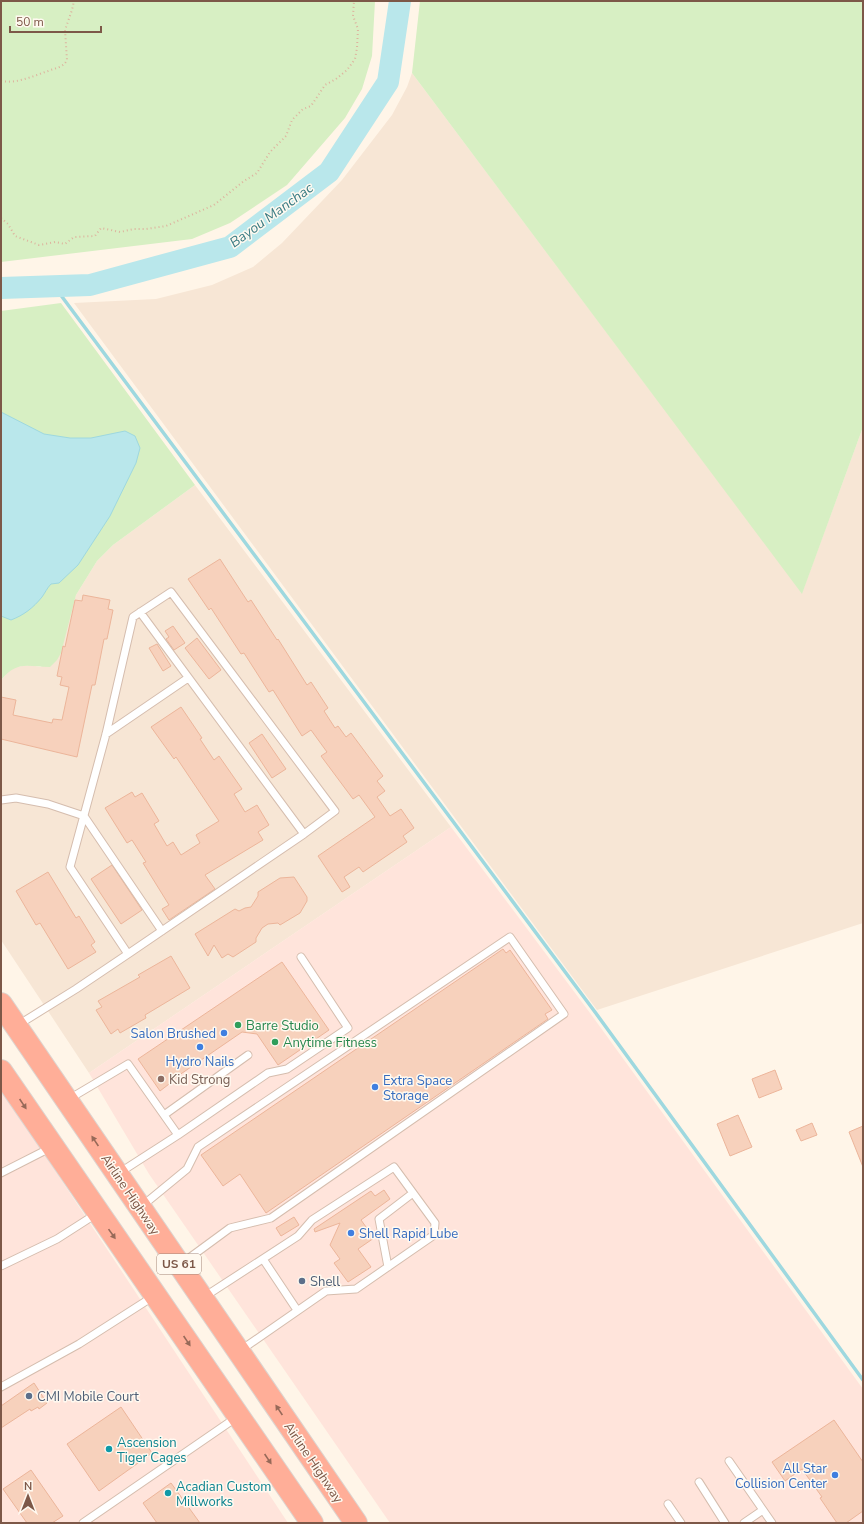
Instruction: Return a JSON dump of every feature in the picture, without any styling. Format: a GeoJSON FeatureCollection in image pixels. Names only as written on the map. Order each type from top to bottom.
{"type":"FeatureCollection","features":[{"type":"Feature","properties":{"kind":"highway","name":"Airline Highway"},"geometry":{"type":"LineString","coordinates":[[1,1004],[239,1352],[352,1521]]}},
{"type":"Feature","properties":{"kind":"highway","name":"US 61"},"geometry":{"type":"LineString","coordinates":[[1,1071],[312,1523]]}},
{"type":"Feature","properties":{"kind":"lane"},"geometry":{"type":"LineString","coordinates":[[16,1026],[76,989],[128,954],[304,834],[335,811],[171,592],[133,617],[106,734],[70,867],[128,954]]}},
{"type":"Feature","properties":{"kind":"lane"},"geometry":{"type":"LineString","coordinates":[[140,612],[304,834]]}},
{"type":"Feature","properties":{"kind":"lane"},"geometry":{"type":"LineString","coordinates":[[106,734],[188,678]]}},
{"type":"Feature","properties":{"kind":"lane"},"geometry":{"type":"LineString","coordinates":[[1,800],[16,798],[48,804],[84,816],[162,931]]}},
{"type":"Feature","properties":{"kind":"lane"},"geometry":{"type":"LineString","coordinates":[[140,1207],[187,1169],[198,1147],[510,937],[564,1014],[271,1218],[230,1228],[179,1264]]}},
{"type":"Feature","properties":{"kind":"lane"},"geometry":{"type":"LineString","coordinates":[[117,1174],[268,1074],[287,1069],[348,1028],[300,957]]}},
{"type":"Feature","properties":{"kind":"lane"},"geometry":{"type":"LineString","coordinates":[[164,1115],[248,1055]]}},
{"type":"Feature","properties":{"kind":"lane"},"geometry":{"type":"LineString","coordinates":[[67,1100],[128,1064],[178,1135]]}},
{"type":"Feature","properties":{"kind":"lane"},"geometry":{"type":"LineString","coordinates":[[1,1173],[52,1147]]}},
{"type":"Feature","properties":{"kind":"lane"},"geometry":{"type":"LineString","coordinates":[[202,1298],[298,1236],[312,1220],[394,1167],[435,1222],[434,1235],[356,1289],[326,1291],[239,1352]]}},
{"type":"Feature","properties":{"kind":"lane"},"geometry":{"type":"LineString","coordinates":[[388,1267],[379,1219],[413,1193]]}},
{"type":"Feature","properties":{"kind":"lane"},"geometry":{"type":"LineString","coordinates":[[1,1266],[57,1239],[98,1213]]}},
{"type":"Feature","properties":{"kind":"lane"},"geometry":{"type":"LineString","coordinates":[[262,1259],[297,1310]]}},
{"type":"Feature","properties":{"kind":"lane"},"geometry":{"type":"LineString","coordinates":[[1,1387],[78,1344],[156,1295]]}},
{"type":"Feature","properties":{"kind":"lane"},"geometry":{"type":"LineString","coordinates":[[83,1523],[238,1416]]}},
{"type":"Feature","properties":{"kind":"lane"},"geometry":{"type":"LineString","coordinates":[[729,1462],[772,1523]]}},
{"type":"Feature","properties":{"kind":"lane"},"geometry":{"type":"LineString","coordinates":[[699,1482],[725,1523]]}},
{"type":"Feature","properties":{"kind":"lane"},"geometry":{"type":"LineString","coordinates":[[668,1504],[681,1523]]}},
{"type":"Feature","properties":{"kind":"lane"},"geometry":{"type":"LineString","coordinates":[[744,1523],[763,1510]]}},
{"type":"Feature","properties":{"kind":"path"},"geometry":{"type":"LineString","coordinates":[[1,81],[35,77],[59,68],[64,64],[67,60],[66,30],[74,1]]}},
{"type":"Feature","properties":{"kind":"path"},"geometry":{"type":"LineString","coordinates":[[1,218],[8,224],[15,236],[39,245],[55,242],[65,244],[74,237],[95,236],[101,228],[120,232],[134,228],[146,229],[166,226],[214,205],[257,173],[270,152],[285,138],[292,120],[303,110],[313,104],[325,85],[336,79],[349,68],[355,59],[357,48],[358,29],[354,16],[354,1]]}},
{"type":"Feature","properties":{"kind":"shaded area"},"geometry":{"type":"Polygon","coordinates":[[[412,73],[802,593],[863,427],[863,923],[597,1010],[74,303],[156,299],[212,285],[253,267],[282,243],[342,180],[392,115],[407,87],[412,73]]]}},
{"type":"Feature","properties":{"kind":"shaded area"},"geometry":{"type":"Polygon","coordinates":[[[195,485],[451,827],[89,1073],[1,940],[1,680],[15,667],[29,665],[41,667],[71,610],[76,595],[97,561],[113,545],[195,485]]]}},
{"type":"Feature","properties":{"kind":"shaded area"},"geometry":{"type":"Polygon","coordinates":[[[451,827],[590,1013],[863,1389],[863,1523],[390,1523],[149,1174],[89,1073],[451,827]]]}},
{"type":"Feature","properties":{"kind":"shaded area"},"geometry":{"type":"Polygon","coordinates":[[[1,1090],[23,1122],[288,1523],[1,1523],[1,1090]]]}},
{"type":"Feature","properties":{"kind":"green space"},"geometry":{"type":"Polygon","coordinates":[[[1,1],[375,1],[372,56],[362,89],[345,118],[287,185],[230,223],[192,239],[1,262],[1,1]]]}},
{"type":"Feature","properties":{"kind":"green space"},"geometry":{"type":"Polygon","coordinates":[[[420,1],[863,1],[863,427],[802,594],[412,73],[420,1]]]}},
{"type":"Feature","properties":{"kind":"green space"},"geometry":{"type":"Polygon","coordinates":[[[61,303],[195,485],[113,545],[97,561],[76,595],[61,653],[57,660],[50,667],[18,667],[1,680],[1,311],[61,303]]]}},
{"type":"Feature","properties":{"kind":"water"},"geometry":{"type":"Polygon","coordinates":[[[1,412],[44,434],[70,438],[91,438],[125,431],[135,436],[140,448],[136,463],[110,516],[78,565],[59,583],[51,584],[32,608],[11,620],[1,616],[1,412]]]}},
{"type":"Feature","properties":{"kind":"building"},"geometry":{"type":"Polygon","coordinates":[[[220,559],[248,602],[251,600],[277,640],[278,639],[307,685],[311,682],[328,708],[324,711],[335,728],[338,726],[346,737],[351,733],[383,776],[377,781],[385,791],[377,797],[390,816],[401,809],[414,828],[403,836],[407,842],[363,872],[359,867],[344,877],[350,887],[342,892],[318,856],[375,817],[359,795],[353,799],[321,756],[327,752],[311,730],[302,736],[273,690],[269,692],[244,653],[241,654],[211,608],[209,610],[188,579],[220,559]]]}},
{"type":"Feature","properties":{"kind":"building"},"geometry":{"type":"Polygon","coordinates":[[[83,595],[110,600],[108,609],[113,610],[107,639],[104,639],[95,685],[92,685],[77,757],[1,739],[1,697],[16,700],[13,715],[52,723],[53,719],[62,720],[69,687],[60,685],[62,677],[57,676],[75,600],[82,601],[83,595]]]}},
{"type":"Feature","properties":{"kind":"building"},"geometry":{"type":"Polygon","coordinates":[[[173,626],[185,643],[174,650],[166,639],[169,637],[165,631],[173,626]]]}},
{"type":"Feature","properties":{"kind":"building"},"geometry":{"type":"Polygon","coordinates":[[[197,638],[221,670],[209,679],[185,648],[197,638]]]}},
{"type":"Feature","properties":{"kind":"building"},"geometry":{"type":"Polygon","coordinates":[[[157,644],[171,666],[163,671],[149,648],[157,644]]]}},
{"type":"Feature","properties":{"kind":"building"},"geometry":{"type":"Polygon","coordinates":[[[181,707],[202,738],[200,739],[214,760],[219,756],[242,789],[234,794],[245,812],[257,805],[269,825],[258,832],[263,840],[205,875],[215,889],[169,920],[162,909],[169,905],[143,863],[146,862],[132,840],[127,843],[105,808],[132,792],[135,797],[142,793],[159,821],[154,824],[167,846],[173,842],[181,855],[200,843],[196,835],[219,821],[176,757],[174,759],[151,727],[181,707]]]}},
{"type":"Feature","properties":{"kind":"building"},"geometry":{"type":"Polygon","coordinates":[[[262,734],[286,769],[272,778],[249,743],[262,734]]]}},
{"type":"Feature","properties":{"kind":"building"},"geometry":{"type":"Polygon","coordinates":[[[112,865],[142,910],[121,924],[91,879],[112,865]]]}},
{"type":"Feature","properties":{"kind":"building"},"geometry":{"type":"Polygon","coordinates":[[[48,872],[76,918],[79,916],[95,942],[91,945],[96,952],[68,969],[40,923],[36,925],[16,891],[48,872]]]}},
{"type":"Feature","properties":{"kind":"building"},"geometry":{"type":"Polygon","coordinates":[[[294,877],[307,897],[307,901],[300,913],[280,925],[278,923],[268,924],[262,928],[256,938],[256,942],[233,957],[228,954],[222,958],[214,945],[208,956],[195,934],[235,909],[239,911],[251,907],[258,896],[258,892],[280,878],[294,877]]]}},
{"type":"Feature","properties":{"kind":"building","name":"Extra Space Storage"},"geometry":{"type":"Polygon","coordinates":[[[503,949],[506,953],[510,950],[552,1010],[545,1014],[548,1019],[266,1213],[240,1174],[223,1186],[201,1155],[503,949]]]}},
{"type":"Feature","properties":{"kind":"building"},"geometry":{"type":"Polygon","coordinates":[[[171,956],[190,988],[145,1015],[146,1018],[120,1033],[118,1029],[111,1034],[96,1010],[102,1007],[98,1001],[140,977],[138,975],[171,956]]]}},
{"type":"Feature","properties":{"kind":"building"},"geometry":{"type":"Polygon","coordinates":[[[282,962],[329,1030],[278,1065],[257,1034],[242,1032],[172,1080],[173,1081],[160,1091],[138,1059],[282,962]]]}},
{"type":"Feature","properties":{"kind":"building"},"geometry":{"type":"Polygon","coordinates":[[[775,1070],[782,1089],[759,1098],[752,1079],[775,1070]]]}},
{"type":"Feature","properties":{"kind":"building"},"geometry":{"type":"Polygon","coordinates":[[[738,1115],[752,1147],[730,1156],[717,1124],[738,1115]]]}},
{"type":"Feature","properties":{"kind":"building"},"geometry":{"type":"Polygon","coordinates":[[[812,1123],[817,1135],[801,1141],[796,1130],[812,1123]]]}},
{"type":"Feature","properties":{"kind":"building"},"geometry":{"type":"Polygon","coordinates":[[[863,1126],[863,1167],[849,1132],[863,1126]]]}},
{"type":"Feature","properties":{"kind":"building","name":"Shell Rapid Lube"},"geometry":{"type":"Polygon","coordinates":[[[384,1190],[390,1199],[361,1220],[374,1238],[358,1249],[371,1267],[348,1282],[334,1263],[340,1259],[330,1245],[340,1223],[315,1232],[314,1229],[371,1191],[375,1196],[384,1190]]]}},
{"type":"Feature","properties":{"kind":"building"},"geometry":{"type":"Polygon","coordinates":[[[294,1217],[299,1225],[281,1236],[276,1228],[294,1217]]]}},
{"type":"Feature","properties":{"kind":"building","name":"CMI Mobile Court"},"geometry":{"type":"Polygon","coordinates":[[[34,1383],[47,1403],[39,1409],[38,1407],[31,1411],[30,1409],[1,1428],[1,1406],[34,1383]]]}},
{"type":"Feature","properties":{"kind":"building","name":"Ascension Tiger Cages"},"geometry":{"type":"Polygon","coordinates":[[[121,1407],[152,1453],[99,1491],[67,1444],[121,1407]]]}},
{"type":"Feature","properties":{"kind":"building","name":"All Star Collision Center"},"geometry":{"type":"Polygon","coordinates":[[[834,1420],[863,1462],[863,1511],[846,1523],[837,1523],[820,1498],[822,1497],[802,1469],[785,1481],[772,1462],[834,1420]]]}},
{"type":"Feature","properties":{"kind":"building"},"geometry":{"type":"Polygon","coordinates":[[[31,1470],[63,1516],[52,1523],[27,1523],[3,1489],[31,1470]]]}},
{"type":"Feature","properties":{"kind":"building","name":"Acadian Custom Millworks"},"geometry":{"type":"Polygon","coordinates":[[[171,1483],[200,1523],[157,1523],[143,1503],[171,1483]]]}},
{"type":"Feature","properties":{"kind":"waterway","name":"Bayou Manchac"},"geometry":{"type":"LineString","coordinates":[[1,288],[90,285],[230,247],[329,172],[388,82],[400,1]]}},
{"type":"Feature","properties":{"kind":"waterway"},"geometry":{"type":"LineString","coordinates":[[54,286],[595,1012],[863,1380]]}},
{"type":"Feature","properties":{"kind":"place","name":"Barre Studio"},"geometry":{"type":"Point","coordinates":[238,1025]}},
{"type":"Feature","properties":{"kind":"place","name":"Salon Brushed"},"geometry":{"type":"Point","coordinates":[224,1033]}},
{"type":"Feature","properties":{"kind":"place","name":"Anytime Fitness"},"geometry":{"type":"Point","coordinates":[275,1042]}},
{"type":"Feature","properties":{"kind":"place","name":"Hydro Nails"},"geometry":{"type":"Point","coordinates":[200,1047]}},
{"type":"Feature","properties":{"kind":"place","name":"Kid Strong"},"geometry":{"type":"Point","coordinates":[161,1079]}},
{"type":"Feature","properties":{"kind":"place","name":"Extra Space Storage"},"geometry":{"type":"Point","coordinates":[375,1087]}},
{"type":"Feature","properties":{"kind":"place","name":"Shell Rapid Lube"},"geometry":{"type":"Point","coordinates":[351,1233]}},
{"type":"Feature","properties":{"kind":"place","name":"Shell"},"geometry":{"type":"Point","coordinates":[302,1281]}},
{"type":"Feature","properties":{"kind":"place","name":"CMI Mobile Court"},"geometry":{"type":"Point","coordinates":[29,1396]}},
{"type":"Feature","properties":{"kind":"place","name":"Ascension Tiger Cages"},"geometry":{"type":"Point","coordinates":[109,1449]}},
{"type":"Feature","properties":{"kind":"place","name":"All Star Collision Center"},"geometry":{"type":"Point","coordinates":[835,1475]}},
{"type":"Feature","properties":{"kind":"place","name":"Acadian Custom Millworks"},"geometry":{"type":"Point","coordinates":[168,1493]}}]}
